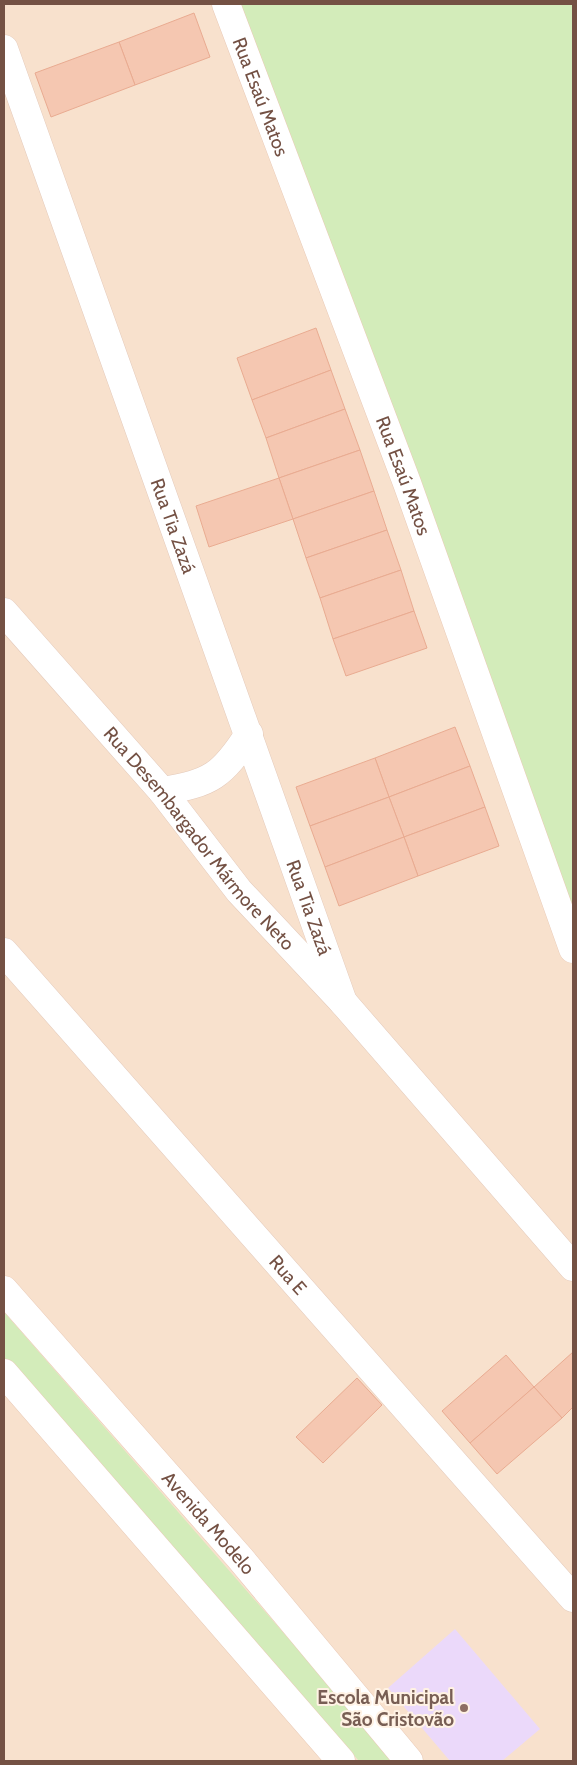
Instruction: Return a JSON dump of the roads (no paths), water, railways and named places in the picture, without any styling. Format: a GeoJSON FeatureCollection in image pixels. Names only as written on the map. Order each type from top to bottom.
{"type":"FeatureCollection","features":[{"type":"Feature","properties":{"kind":"street","name":"Rua Esaú Matos"},"geometry":{"type":"LineString","coordinates":[[226,4],[407,483],[573,949]]}},
{"type":"Feature","properties":{"kind":"street","name":"Rua Tia Zazá"},"geometry":{"type":"LineString","coordinates":[[4,49],[343,1002]]}},
{"type":"Feature","properties":{"kind":"street","name":"Rua Desembargador Mármore Neto"},"geometry":{"type":"LineString","coordinates":[[4,612],[162,791],[239,890],[343,1002],[573,1267]]}},
{"type":"Feature","properties":{"kind":"street"},"geometry":{"type":"LineString","coordinates":[[162,791],[195,786],[219,774],[248,734]]}},
{"type":"Feature","properties":{"kind":"street","name":"Rua E"},"geometry":{"type":"LineString","coordinates":[[4,952],[573,1598]]}},
{"type":"Feature","properties":{"kind":"street","name":"Avenida Modelo"},"geometry":{"type":"LineString","coordinates":[[4,1290],[240,1558],[409,1761]]}},
{"type":"Feature","properties":{"kind":"street"},"geometry":{"type":"LineString","coordinates":[[4,1374],[341,1761]]}},
{"type":"Feature","properties":{"kind":"place","name":"Escola Municipal São Cristovão"},"geometry":{"type":"Point","coordinates":[464,1708]}}]}
